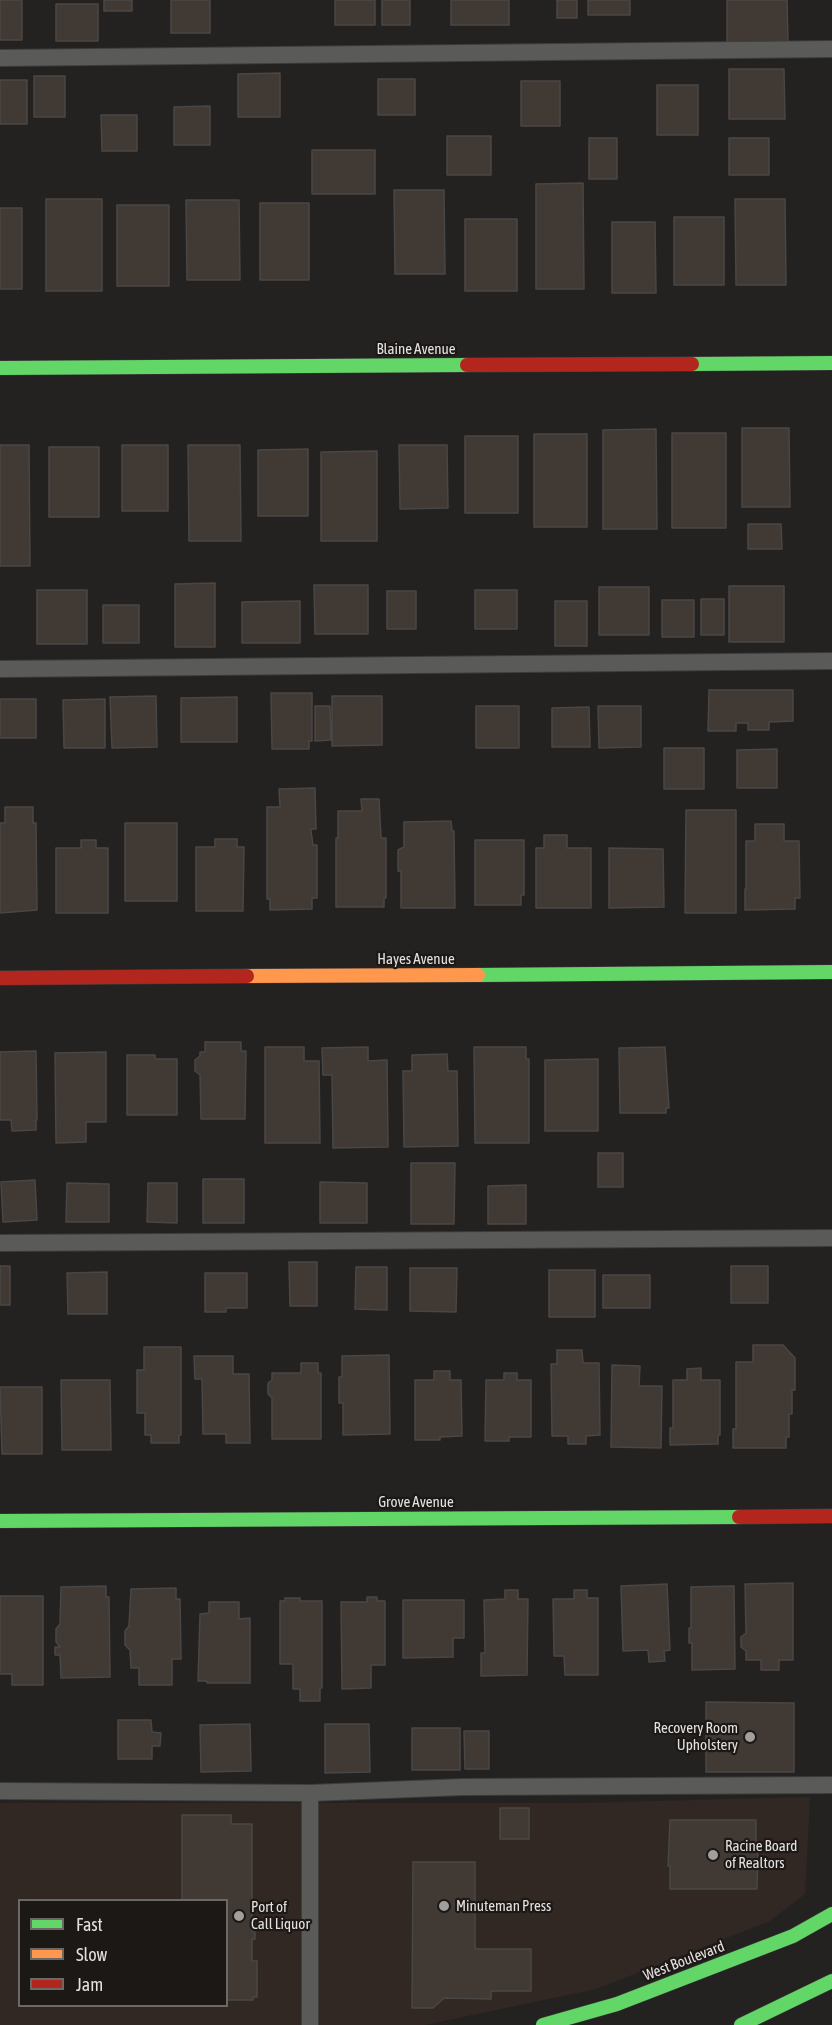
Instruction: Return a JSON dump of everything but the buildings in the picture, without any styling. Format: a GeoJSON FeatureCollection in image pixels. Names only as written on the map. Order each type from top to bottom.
{"type":"FeatureCollection","features":[{"type":"Feature","properties":{"kind":"street","name":"Blaine Avenue"},"geometry":{"type":"LineString","coordinates":[[0,368],[832,363]]}},
{"type":"Feature","properties":{"kind":"street","name":"Hayes Avenue"},"geometry":{"type":"LineString","coordinates":[[0,978],[832,972]]}},
{"type":"Feature","properties":{"kind":"street","name":"Grove Avenue"},"geometry":{"type":"LineString","coordinates":[[0,1521],[832,1516]]}},
{"type":"Feature","properties":{"kind":"street","name":"West Boulevard"},"geometry":{"type":"LineString","coordinates":[[543,2025],[617,2004],[793,1936],[832,1914]]}},
{"type":"Feature","properties":{"kind":"street"},"geometry":{"type":"LineString","coordinates":[[741,2025],[832,1981]]}},
{"type":"Feature","properties":{"kind":"lane"},"geometry":{"type":"LineString","coordinates":[[0,58],[832,49]]}},
{"type":"Feature","properties":{"kind":"lane"},"geometry":{"type":"LineString","coordinates":[[0,669],[832,661]]}},
{"type":"Feature","properties":{"kind":"lane"},"geometry":{"type":"LineString","coordinates":[[0,1243],[832,1238]]}},
{"type":"Feature","properties":{"kind":"lane"},"geometry":{"type":"LineString","coordinates":[[0,1791],[310,1793],[464,1787],[832,1785]]}},
{"type":"Feature","properties":{"kind":"lane"},"geometry":{"type":"LineString","coordinates":[[310,1793],[310,2025]]}},
{"type":"Feature","properties":{"kind":"shaded area"},"geometry":{"type":"Polygon","coordinates":[[[810,1797],[805,1894],[770,1921],[596,1989],[425,2025],[0,2025],[0,1803],[581,1803],[810,1797]]]}},
{"type":"Feature","properties":{"kind":"traffic: fast"},"geometry":{"type":"LineString","coordinates":[[692,364],[832,363]]}},
{"type":"Feature","properties":{"kind":"traffic: fast"},"geometry":{"type":"LineString","coordinates":[[0,368],[467,365]]}},
{"type":"Feature","properties":{"kind":"traffic: fast"},"geometry":{"type":"LineString","coordinates":[[478,975],[832,972]]}},
{"type":"Feature","properties":{"kind":"traffic: fast"},"geometry":{"type":"LineString","coordinates":[[0,1521],[739,1517]]}},
{"type":"Feature","properties":{"kind":"traffic: fast"},"geometry":{"type":"LineString","coordinates":[[543,2025],[617,2004],[793,1936],[832,1914]]}},
{"type":"Feature","properties":{"kind":"traffic: fast"},"geometry":{"type":"LineString","coordinates":[[741,2025],[832,1981]]}},
{"type":"Feature","properties":{"kind":"traffic: slow"},"geometry":{"type":"LineString","coordinates":[[247,976],[478,975]]}},
{"type":"Feature","properties":{"kind":"traffic: jam"},"geometry":{"type":"LineString","coordinates":[[467,365],[692,364]]}},
{"type":"Feature","properties":{"kind":"traffic: jam"},"geometry":{"type":"LineString","coordinates":[[0,978],[247,976]]}},
{"type":"Feature","properties":{"kind":"traffic: jam"},"geometry":{"type":"LineString","coordinates":[[739,1517],[832,1516]]}},
{"type":"Feature","properties":{"kind":"place","name":"Recovery Room Upholstery"},"geometry":{"type":"Point","coordinates":[750,1737]}},
{"type":"Feature","properties":{"kind":"place","name":"Racine Board of Realtors"},"geometry":{"type":"Point","coordinates":[713,1855]}},
{"type":"Feature","properties":{"kind":"place","name":"Minuteman Press"},"geometry":{"type":"Point","coordinates":[444,1906]}},
{"type":"Feature","properties":{"kind":"place","name":"Port of Call Liquor"},"geometry":{"type":"Point","coordinates":[239,1916]}}]}
